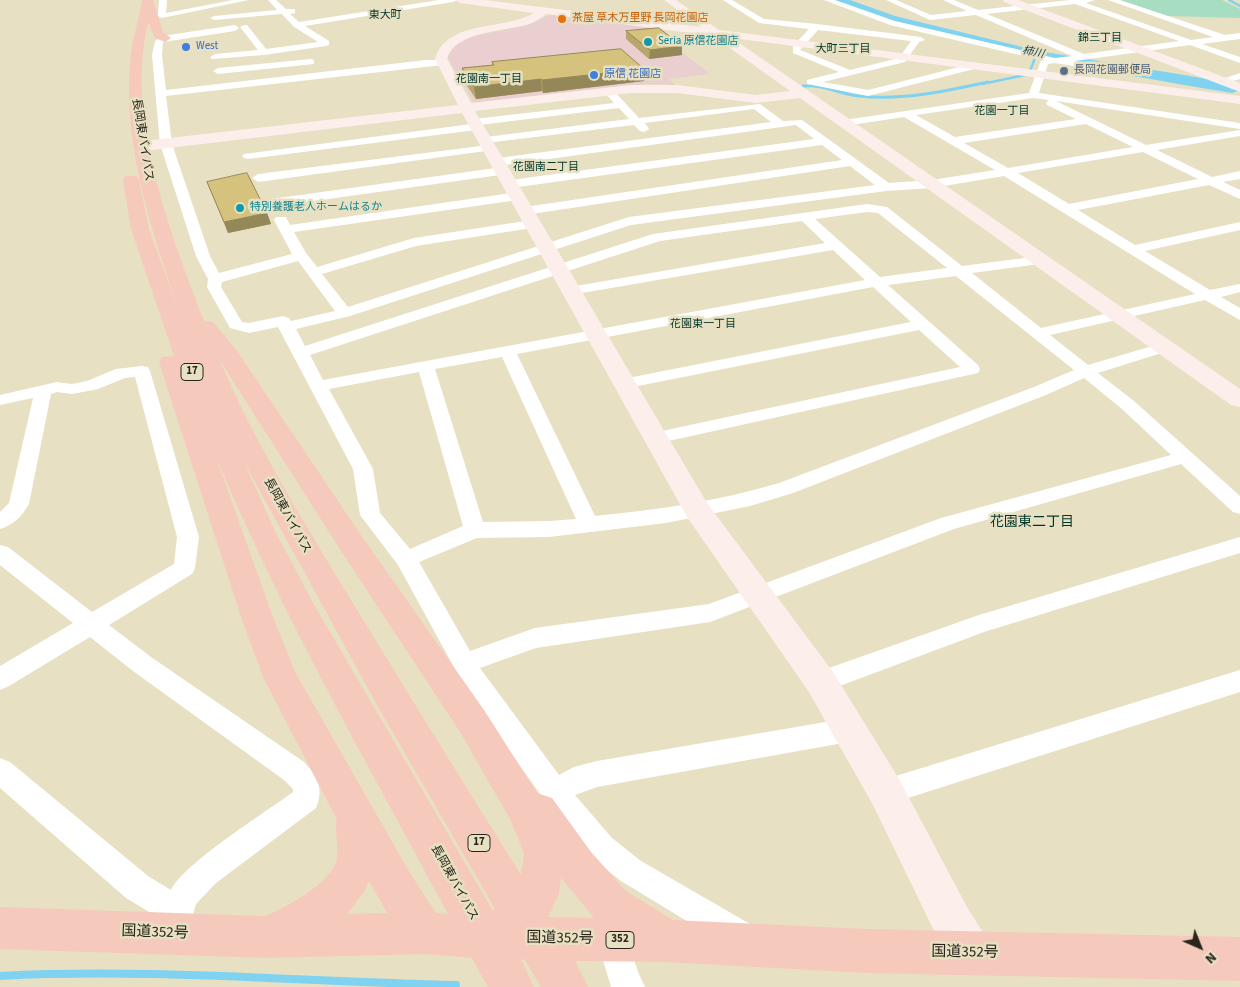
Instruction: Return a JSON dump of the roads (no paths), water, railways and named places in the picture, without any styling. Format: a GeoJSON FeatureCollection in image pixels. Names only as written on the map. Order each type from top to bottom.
{"type":"FeatureCollection","features":[{"type":"Feature","properties":{"kind":"highway"},"geometry":{"type":"LineString","coordinates":[[148,0],[157,32],[159,36],[166,38]]}},
{"type":"Feature","properties":{"kind":"highway","name":"長岡東バイパス"},"geometry":{"type":"LineString","coordinates":[[148,0],[121,52],[121,97],[127,159],[140,229],[191,370],[262,533],[302,610],[377,707],[566,987]]}},
{"type":"Feature","properties":{"kind":"highway","name":"長岡東バイパス"},"geometry":{"type":"LineString","coordinates":[[148,0],[140,21],[136,47],[134,69],[136,106],[146,176],[187,304],[225,399],[266,478],[512,987]]}},
{"type":"Feature","properties":{"kind":"highway"},"geometry":{"type":"LineString","coordinates":[[140,229],[150,290],[171,366],[257,617],[280,677],[395,888],[425,933]]}},
{"type":"Feature","properties":{"kind":"highway"},"geometry":{"type":"LineString","coordinates":[[187,304],[229,356],[353,546],[472,721],[577,866],[611,906],[667,941]]}},
{"type":"Feature","properties":{"kind":"highway"},"geometry":{"type":"LineString","coordinates":[[469,937],[494,930],[527,910],[538,894],[544,852],[525,808],[472,721]]}},
{"type":"Feature","properties":{"kind":"highway"},"geometry":{"type":"LineString","coordinates":[[266,937],[305,921],[327,904],[353,875],[359,858],[360,839],[349,805]]}},
{"type":"Feature","properties":{"kind":"highway","name":"国道352号"},"geometry":{"type":"LineString","coordinates":[[0,928],[176,922],[266,937],[425,933],[469,937],[667,941],[866,952],[971,952],[1240,959]]}},
{"type":"Feature","properties":{"kind":"street"},"geometry":{"type":"LineString","coordinates":[[148,0],[162,16],[245,0],[259,14]]}},
{"type":"Feature","properties":{"kind":"street"},"geometry":{"type":"LineString","coordinates":[[279,23],[295,23],[453,0]]}},
{"type":"Feature","properties":{"kind":"street"},"geometry":{"type":"LineString","coordinates":[[460,0],[1240,100]]}},
{"type":"Feature","properties":{"kind":"street"},"geometry":{"type":"LineString","coordinates":[[669,0],[790,85],[868,93],[974,66]]}},
{"type":"Feature","properties":{"kind":"street"},"geometry":{"type":"LineString","coordinates":[[727,0],[759,20],[818,25],[916,40],[966,39]]}},
{"type":"Feature","properties":{"kind":"street"},"geometry":{"type":"LineString","coordinates":[[828,0],[893,23],[1054,60],[1111,69]]}},
{"type":"Feature","properties":{"kind":"street"},"geometry":{"type":"LineString","coordinates":[[890,0],[956,30],[999,41],[1008,40]]}},
{"type":"Feature","properties":{"kind":"street"},"geometry":{"type":"LineString","coordinates":[[947,0],[1083,56]]}},
{"type":"Feature","properties":{"kind":"street"},"geometry":{"type":"LineString","coordinates":[[1008,0],[1222,82],[1240,80]]}},
{"type":"Feature","properties":{"kind":"street"},"geometry":{"type":"LineString","coordinates":[[930,18],[1092,0]]}},
{"type":"Feature","properties":{"kind":"street"},"geometry":{"type":"LineString","coordinates":[[1112,0],[1226,38]]}},
{"type":"Feature","properties":{"kind":"street"},"geometry":{"type":"LineString","coordinates":[[274,1],[290,1]]}},
{"type":"Feature","properties":{"kind":"street"},"geometry":{"type":"LineString","coordinates":[[215,50],[264,52],[326,43],[295,23],[274,1]]}},
{"type":"Feature","properties":{"kind":"street"},"geometry":{"type":"LineString","coordinates":[[1072,1],[1240,60]]}},
{"type":"Feature","properties":{"kind":"street"},"geometry":{"type":"LineString","coordinates":[[212,7],[214,8],[215,50],[221,87]]}},
{"type":"Feature","properties":{"kind":"street"},"geometry":{"type":"LineString","coordinates":[[214,18],[302,10]]}},
{"type":"Feature","properties":{"kind":"street"},"geometry":{"type":"LineString","coordinates":[[544,11],[525,22],[477,32],[457,39],[442,52],[443,62],[475,125],[488,144],[545,248],[697,510],[821,682],[886,792],[953,924],[971,952]]}},
{"type":"Feature","properties":{"kind":"street"},"geometry":{"type":"LineString","coordinates":[[845,15],[863,13]]}},
{"type":"Feature","properties":{"kind":"street"},"geometry":{"type":"LineString","coordinates":[[818,25],[796,48],[796,51],[847,72]]}},
{"type":"Feature","properties":{"kind":"street"},"geometry":{"type":"LineString","coordinates":[[253,26],[166,38],[159,42],[157,49],[160,94],[159,144],[203,256],[215,279],[214,287],[236,325],[249,328],[283,320],[363,469],[370,515],[406,558],[476,683],[555,792],[602,848],[631,872],[756,945]]}},
{"type":"Feature","properties":{"kind":"street"},"geometry":{"type":"LineString","coordinates":[[244,27],[264,52]]}},
{"type":"Feature","properties":{"kind":"street"},"geometry":{"type":"LineString","coordinates":[[1034,95],[1044,62],[1240,36]]}},
{"type":"Feature","properties":{"kind":"street"},"geometry":{"type":"LineString","coordinates":[[1018,39],[1037,37]]}},
{"type":"Feature","properties":{"kind":"street"},"geometry":{"type":"LineString","coordinates":[[159,144],[466,108],[662,88],[756,99],[806,88],[847,72],[902,60],[916,40]]}},
{"type":"Feature","properties":{"kind":"street"},"geometry":{"type":"LineString","coordinates":[[298,48],[325,76]]}},
{"type":"Feature","properties":{"kind":"street"},"geometry":{"type":"LineString","coordinates":[[218,71],[311,62]]}},
{"type":"Feature","properties":{"kind":"street"},"geometry":{"type":"LineString","coordinates":[[160,94],[443,62]]}},
{"type":"Feature","properties":{"kind":"street"},"geometry":{"type":"LineString","coordinates":[[806,88],[844,123],[1240,400]]}},
{"type":"Feature","properties":{"kind":"street"},"geometry":{"type":"LineString","coordinates":[[610,92],[724,209]]}},
{"type":"Feature","properties":{"kind":"street"},"geometry":{"type":"LineString","coordinates":[[1034,95],[1240,195]]}},
{"type":"Feature","properties":{"kind":"street"},"geometry":{"type":"LineString","coordinates":[[844,123],[1034,95],[1240,126]]}},
{"type":"Feature","properties":{"kind":"street"},"geometry":{"type":"LineString","coordinates":[[248,156],[622,105]]}},
{"type":"Feature","properties":{"kind":"street"},"geometry":{"type":"LineString","coordinates":[[264,191],[488,144],[637,121],[756,106],[780,124]]}},
{"type":"Feature","properties":{"kind":"street"},"geometry":{"type":"LineString","coordinates":[[906,114],[954,140],[1240,315]]}},
{"type":"Feature","properties":{"kind":"street"},"geometry":{"type":"LineString","coordinates":[[954,140],[1086,121]]}},
{"type":"Feature","properties":{"kind":"street"},"geometry":{"type":"LineString","coordinates":[[264,191],[500,166],[657,141],[798,122],[886,188]]}},
{"type":"Feature","properties":{"kind":"street"},"geometry":{"type":"LineString","coordinates":[[286,327],[345,313],[629,221],[886,188],[932,184],[1240,133]]}},
{"type":"Feature","properties":{"kind":"street"},"geometry":{"type":"LineString","coordinates":[[238,134],[264,191],[301,256],[345,313]]}},
{"type":"Feature","properties":{"kind":"street"},"geometry":{"type":"LineString","coordinates":[[287,229],[678,162],[824,141]]}},
{"type":"Feature","properties":{"kind":"street"},"geometry":{"type":"LineString","coordinates":[[314,272],[414,242],[528,218],[700,185],[852,162]]}},
{"type":"Feature","properties":{"kind":"street"},"geometry":{"type":"LineString","coordinates":[[1065,209],[1240,175]]}},
{"type":"Feature","properties":{"kind":"street"},"geometry":{"type":"LineString","coordinates":[[300,352],[363,334],[557,268],[658,237],[867,208],[882,210],[1128,405],[1240,507]]}},
{"type":"Feature","properties":{"kind":"street"},"geometry":{"type":"LineString","coordinates":[[655,438],[972,369],[805,217]]}},
{"type":"Feature","properties":{"kind":"street"},"geometry":{"type":"LineString","coordinates":[[1134,249],[1240,226]]}},
{"type":"Feature","properties":{"kind":"street"},"geometry":{"type":"LineString","coordinates":[[570,291],[837,245]]}},
{"type":"Feature","properties":{"kind":"street"},"geometry":{"type":"LineString","coordinates":[[215,279],[301,256]]}},
{"type":"Feature","properties":{"kind":"street"},"geometry":{"type":"LineString","coordinates":[[318,386],[876,282],[1040,260]]}},
{"type":"Feature","properties":{"kind":"street"},"geometry":{"type":"LineString","coordinates":[[1038,333],[1240,288]]}},
{"type":"Feature","properties":{"kind":"street"},"geometry":{"type":"LineString","coordinates":[[623,384],[924,324]]}},
{"type":"Feature","properties":{"kind":"street"},"geometry":{"type":"LineString","coordinates":[[406,558],[475,530],[549,529],[590,526],[666,516],[750,499],[786,488],[1040,391],[1086,371],[1165,348]]}},
{"type":"Feature","properties":{"kind":"street"},"geometry":{"type":"LineString","coordinates":[[507,350],[590,526]]}},
{"type":"Feature","properties":{"kind":"street"},"geometry":{"type":"LineString","coordinates":[[424,365],[475,530]]}},
{"type":"Feature","properties":{"kind":"street"},"geometry":{"type":"LineString","coordinates":[[0,400],[57,387],[72,389],[122,373],[142,371],[188,537],[184,568],[91,626],[0,679]]}},
{"type":"Feature","properties":{"kind":"street"},"geometry":{"type":"LineString","coordinates":[[0,522],[13,513],[19,504],[43,390]]}},
{"type":"Feature","properties":{"kind":"street"},"geometry":{"type":"LineString","coordinates":[[465,663],[535,638],[710,613],[948,523],[1185,458]]}},
{"type":"Feature","properties":{"kind":"street"},"geometry":{"type":"LineString","coordinates":[[821,682],[979,624],[1240,545]]}},
{"type":"Feature","properties":{"kind":"street"},"geometry":{"type":"LineString","coordinates":[[0,553],[142,664],[294,771],[306,783],[308,792],[306,799],[206,873],[185,893],[176,922],[0,771]]}},
{"type":"Feature","properties":{"kind":"street"},"geometry":{"type":"LineString","coordinates":[[886,792],[1240,681]]}},
{"type":"Feature","properties":{"kind":"street"},"geometry":{"type":"LineString","coordinates":[[555,792],[574,780],[597,774],[849,730]]}},
{"type":"Feature","properties":{"kind":"street"},"geometry":{"type":"LineString","coordinates":[[613,940],[624,979],[629,987]]}},
{"type":"Feature","properties":{"kind":"waterway","name":"柿川"},"geometry":{"type":"LineString","coordinates":[[838,0],[891,19],[1039,55],[1232,88]]}},
{"type":"Feature","properties":{"kind":"waterway"},"geometry":{"type":"LineString","coordinates":[[1229,0],[1240,6]]}},
{"type":"Feature","properties":{"kind":"waterway"},"geometry":{"type":"LineString","coordinates":[[1030,71],[1035,58]]}},
{"type":"Feature","properties":{"kind":"waterway"},"geometry":{"type":"LineString","coordinates":[[982,84],[1025,75]]}},
{"type":"Feature","properties":{"kind":"waterway"},"geometry":{"type":"LineString","coordinates":[[803,86],[817,86],[859,96],[891,97],[924,94],[988,82]]}},
{"type":"Feature","properties":{"kind":"waterway"},"geometry":{"type":"LineString","coordinates":[[0,976],[57,974],[228,976],[456,985]]}},
{"type":"Feature","properties":{"kind":"place","name":"茶屋 草木万里野 長岡花園店"},"geometry":{"type":"Point","coordinates":[562,19]}},
{"type":"Feature","properties":{"kind":"place","name":"Seria 原信花園店"},"geometry":{"type":"Point","coordinates":[648,42]}},
{"type":"Feature","properties":{"kind":"place","name":"West"},"geometry":{"type":"Point","coordinates":[186,47]}},
{"type":"Feature","properties":{"kind":"place","name":"長岡花園郵便局"},"geometry":{"type":"Point","coordinates":[1064,71]}},
{"type":"Feature","properties":{"kind":"place","name":"原信 花園店"},"geometry":{"type":"Point","coordinates":[594,75]}},
{"type":"Feature","properties":{"kind":"place","name":"特別養護老人ホームはるか"},"geometry":{"type":"Point","coordinates":[240,208]}},
{"type":"Feature","properties":{"kind":"district","name":"東大町"},"geometry":{"type":"Point","coordinates":[385,16]}},
{"type":"Feature","properties":{"kind":"district","name":"錦三丁目"},"geometry":{"type":"Point","coordinates":[1100,39]}},
{"type":"Feature","properties":{"kind":"district","name":"大町三丁目"},"geometry":{"type":"Point","coordinates":[843,50]}},
{"type":"Feature","properties":{"kind":"district","name":"花園南一丁目"},"geometry":{"type":"Point","coordinates":[489,80]}},
{"type":"Feature","properties":{"kind":"district","name":"花園一丁目"},"geometry":{"type":"Point","coordinates":[1002,112]}},
{"type":"Feature","properties":{"kind":"district","name":"花園南二丁目"},"geometry":{"type":"Point","coordinates":[546,168]}},
{"type":"Feature","properties":{"kind":"district","name":"花園東一丁目"},"geometry":{"type":"Point","coordinates":[703,325]}},
{"type":"Feature","properties":{"kind":"district","name":"花園東二丁目"},"geometry":{"type":"Point","coordinates":[1032,523]}}]}
